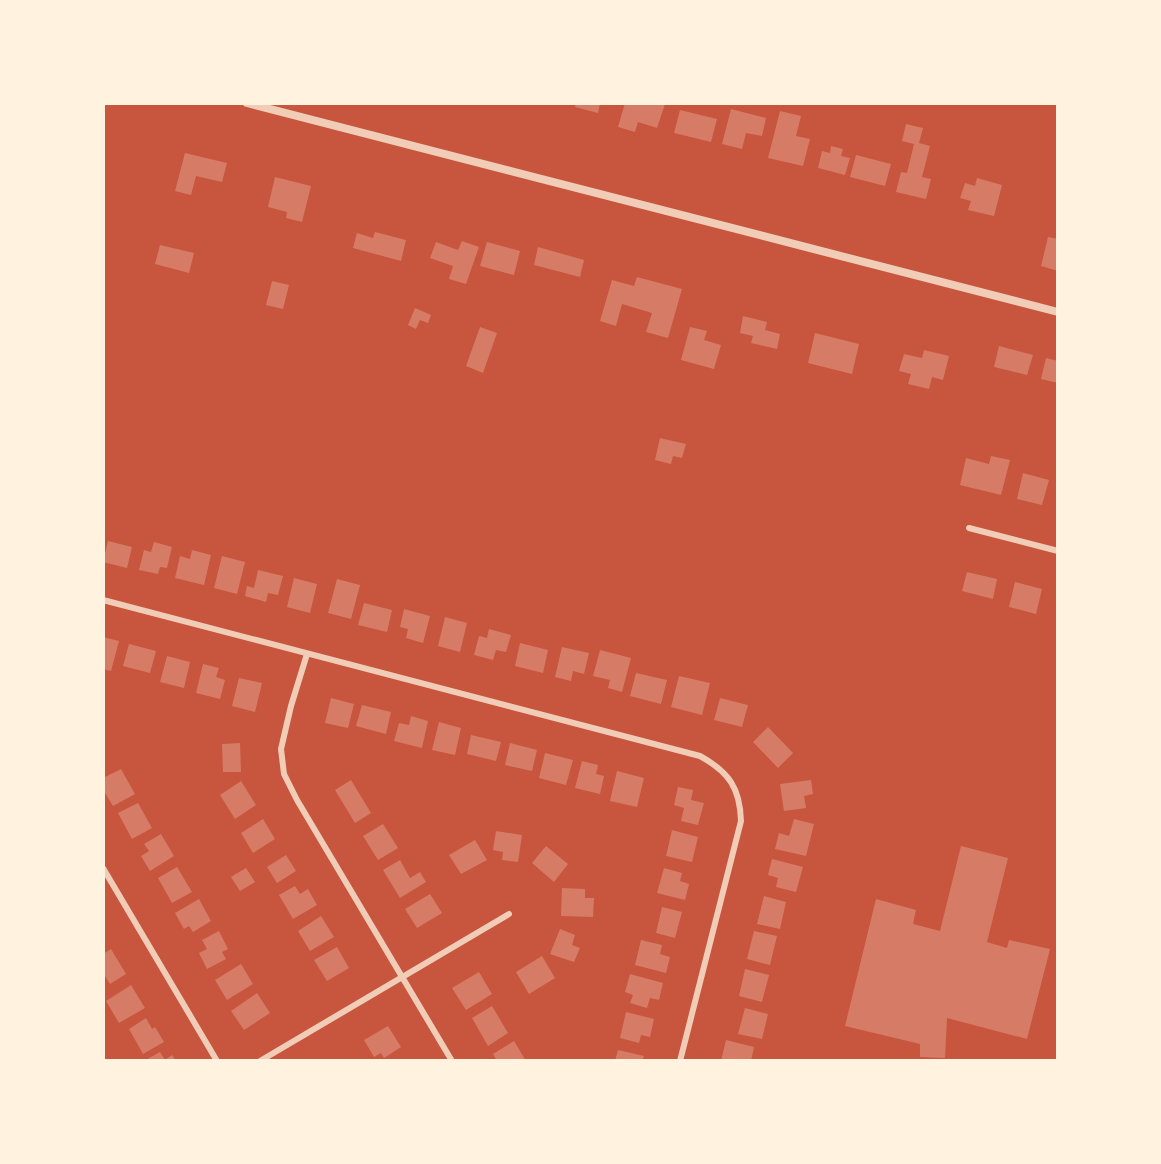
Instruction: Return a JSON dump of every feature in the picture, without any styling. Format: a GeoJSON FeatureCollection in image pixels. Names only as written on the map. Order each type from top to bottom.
{"type":"FeatureCollection","features":[{"type":"Feature","properties":{"kind":"street"},"geometry":{"type":"LineString","coordinates":[[247,103],[1058,312]]}},
{"type":"Feature","properties":{"kind":"street"},"geometry":{"type":"LineString","coordinates":[[969,528],[1058,551]]}},
{"type":"Feature","properties":{"kind":"street"},"geometry":{"type":"LineString","coordinates":[[103,600],[700,756],[715,764],[735,786],[741,806],[741,821],[680,1061]]}},
{"type":"Feature","properties":{"kind":"street"},"geometry":{"type":"LineString","coordinates":[[307,654],[281,750],[284,774],[452,1061]]}},
{"type":"Feature","properties":{"kind":"street"},"geometry":{"type":"LineString","coordinates":[[103,868],[217,1061]]}},
{"type":"Feature","properties":{"kind":"street"},"geometry":{"type":"LineString","coordinates":[[260,1061],[509,915]]}},
{"type":"Feature","properties":{"kind":"building"},"geometry":{"type":"Polygon","coordinates":[[[576,103],[600,103],[598,113],[575,107],[576,103]]]}},
{"type":"Feature","properties":{"kind":"building"},"geometry":{"type":"Polygon","coordinates":[[[625,103],[665,104],[657,128],[638,122],[635,132],[618,127],[625,103]]]}},
{"type":"Feature","properties":{"kind":"building"},"geometry":{"type":"Polygon","coordinates":[[[731,109],[766,118],[762,136],[746,133],[742,149],[722,144],[731,109]]]}},
{"type":"Feature","properties":{"kind":"building"},"geometry":{"type":"Polygon","coordinates":[[[680,110],[717,119],[711,142],[674,133],[680,110]]]}},
{"type":"Feature","properties":{"kind":"building"},"geometry":{"type":"Polygon","coordinates":[[[780,111],[801,116],[796,136],[810,139],[803,166],[768,158],[780,111]]]}},
{"type":"Feature","properties":{"kind":"building"},"geometry":{"type":"Polygon","coordinates":[[[906,124],[923,128],[919,143],[930,146],[922,177],[931,179],[926,199],[896,192],[901,172],[907,173],[914,144],[902,141],[906,124]]]}},
{"type":"Feature","properties":{"kind":"building"},"geometry":{"type":"Polygon","coordinates":[[[831,146],[843,149],[841,156],[850,158],[845,175],[818,168],[822,151],[830,153],[831,146]]]}},
{"type":"Feature","properties":{"kind":"building"},"geometry":{"type":"Polygon","coordinates":[[[185,153],[227,163],[222,182],[196,176],[191,195],[175,191],[185,153]]]}},
{"type":"Feature","properties":{"kind":"building"},"geometry":{"type":"Polygon","coordinates":[[[856,155],[891,164],[885,186],[850,177],[856,155]]]}},
{"type":"Feature","properties":{"kind":"building"},"geometry":{"type":"Polygon","coordinates":[[[275,177],[311,186],[302,222],[286,218],[287,212],[268,207],[275,177]]]}},
{"type":"Feature","properties":{"kind":"building"},"geometry":{"type":"Polygon","coordinates":[[[977,178],[1002,185],[994,216],[968,210],[971,201],[960,198],[965,183],[975,186],[977,178]]]}},
{"type":"Feature","properties":{"kind":"building"},"geometry":{"type":"Polygon","coordinates":[[[375,232],[406,240],[401,261],[353,248],[357,233],[373,238],[375,232]]]}},
{"type":"Feature","properties":{"kind":"building"},"geometry":{"type":"Polygon","coordinates":[[[1048,237],[1058,239],[1058,271],[1041,266],[1048,237]]]}},
{"type":"Feature","properties":{"kind":"building"},"geometry":{"type":"Polygon","coordinates":[[[462,241],[479,247],[466,284],[449,279],[453,266],[430,258],[436,242],[458,250],[462,241]]]}},
{"type":"Feature","properties":{"kind":"building"},"geometry":{"type":"Polygon","coordinates":[[[487,242],[520,251],[514,275],[480,266],[487,242]]]}},
{"type":"Feature","properties":{"kind":"building"},"geometry":{"type":"Polygon","coordinates":[[[160,245],[194,253],[189,273],[155,264],[160,245]]]}},
{"type":"Feature","properties":{"kind":"building"},"geometry":{"type":"Polygon","coordinates":[[[538,247],[584,260],[580,277],[534,265],[538,247]]]}},
{"type":"Feature","properties":{"kind":"building"},"geometry":{"type":"Polygon","coordinates":[[[637,277],[682,289],[668,338],[646,332],[652,313],[622,304],[616,326],[600,321],[612,280],[634,286],[637,277]]]}},
{"type":"Feature","properties":{"kind":"building"},"geometry":{"type":"Polygon","coordinates":[[[272,281],[289,285],[283,309],[266,305],[272,281]]]}},
{"type":"Feature","properties":{"kind":"building"},"geometry":{"type":"Polygon","coordinates":[[[415,308],[431,315],[428,323],[420,320],[416,329],[408,325],[415,308]]]}},
{"type":"Feature","properties":{"kind":"building"},"geometry":{"type":"Polygon","coordinates":[[[743,316],[767,322],[765,330],[780,334],[777,349],[751,343],[753,336],[740,333],[743,316]]]}},
{"type":"Feature","properties":{"kind":"building"},"geometry":{"type":"Polygon","coordinates":[[[480,327],[497,333],[483,373],[466,366],[480,327]]]}},
{"type":"Feature","properties":{"kind":"building"},"geometry":{"type":"Polygon","coordinates":[[[690,327],[707,331],[704,340],[721,345],[714,369],[681,360],[690,327]]]}},
{"type":"Feature","properties":{"kind":"building"},"geometry":{"type":"Polygon","coordinates":[[[815,333],[859,344],[852,374],[808,363],[815,333]]]}},
{"type":"Feature","properties":{"kind":"building"},"geometry":{"type":"Polygon","coordinates":[[[999,346],[1033,355],[1027,375],[994,367],[999,346]]]}},
{"type":"Feature","properties":{"kind":"building"},"geometry":{"type":"Polygon","coordinates":[[[924,350],[949,356],[943,380],[932,377],[929,389],[908,384],[911,374],[899,371],[904,354],[922,358],[924,350]]]}},
{"type":"Feature","properties":{"kind":"building"},"geometry":{"type":"Polygon","coordinates":[[[1046,358],[1058,361],[1058,383],[1041,379],[1046,358]]]}},
{"type":"Feature","properties":{"kind":"building"},"geometry":{"type":"Polygon","coordinates":[[[660,438],[686,444],[682,458],[673,456],[671,464],[655,460],[660,438]]]}},
{"type":"Feature","properties":{"kind":"building"},"geometry":{"type":"Polygon","coordinates":[[[991,456],[1010,460],[1001,495],[960,485],[966,458],[989,464],[991,456]]]}},
{"type":"Feature","properties":{"kind":"building"},"geometry":{"type":"Polygon","coordinates":[[[1023,473],[1049,480],[1042,505],[1017,499],[1023,473]]]}},
{"type":"Feature","properties":{"kind":"building"},"geometry":{"type":"Polygon","coordinates":[[[108,541],[132,547],[127,568],[103,562],[108,541]]]}},
{"type":"Feature","properties":{"kind":"building"},"geometry":{"type":"Polygon","coordinates":[[[154,542],[172,547],[167,568],[160,567],[158,574],[139,570],[144,550],[151,552],[154,542]]]}},
{"type":"Feature","properties":{"kind":"building"},"geometry":{"type":"Polygon","coordinates":[[[192,550],[211,555],[204,585],[175,578],[180,556],[190,559],[192,550]]]}},
{"type":"Feature","properties":{"kind":"building"},"geometry":{"type":"Polygon","coordinates":[[[222,556],[245,562],[237,594],[214,588],[222,556]]]}},
{"type":"Feature","properties":{"kind":"building"},"geometry":{"type":"Polygon","coordinates":[[[258,570],[283,576],[278,595],[268,593],[266,602],[245,596],[247,586],[254,588],[258,570]]]}},
{"type":"Feature","properties":{"kind":"building"},"geometry":{"type":"Polygon","coordinates":[[[967,572],[997,579],[993,599],[962,591],[967,572]]]}},
{"type":"Feature","properties":{"kind":"building"},"geometry":{"type":"Polygon","coordinates":[[[294,578],[317,584],[310,613],[287,607],[294,578]]]}},
{"type":"Feature","properties":{"kind":"building"},"geometry":{"type":"Polygon","coordinates":[[[337,579],[360,585],[351,619],[328,613],[337,579]]]}},
{"type":"Feature","properties":{"kind":"building"},"geometry":{"type":"Polygon","coordinates":[[[1015,582],[1042,589],[1036,614],[1009,607],[1015,582]]]}},
{"type":"Feature","properties":{"kind":"building"},"geometry":{"type":"Polygon","coordinates":[[[364,603],[392,610],[387,632],[358,625],[364,603]]]}},
{"type":"Feature","properties":{"kind":"building"},"geometry":{"type":"Polygon","coordinates":[[[404,609],[430,616],[423,643],[406,638],[408,629],[400,627],[404,609]]]}},
{"type":"Feature","properties":{"kind":"building"},"geometry":{"type":"Polygon","coordinates":[[[445,617],[467,623],[460,652],[438,646],[445,617]]]}},
{"type":"Feature","properties":{"kind":"building"},"geometry":{"type":"Polygon","coordinates":[[[489,629],[511,635],[506,652],[496,650],[493,660],[474,655],[479,636],[487,638],[489,629]]]}},
{"type":"Feature","properties":{"kind":"building"},"geometry":{"type":"Polygon","coordinates":[[[103,637],[119,641],[111,671],[103,669],[103,637]]]}},
{"type":"Feature","properties":{"kind":"building"},"geometry":{"type":"Polygon","coordinates":[[[520,643],[548,650],[543,673],[515,666],[520,643]]]}},
{"type":"Feature","properties":{"kind":"building"},"geometry":{"type":"Polygon","coordinates":[[[129,644],[156,651],[150,673],[123,666],[129,644]]]}},
{"type":"Feature","properties":{"kind":"building"},"geometry":{"type":"Polygon","coordinates":[[[562,647],[589,653],[584,674],[573,671],[571,681],[555,677],[562,647]]]}},
{"type":"Feature","properties":{"kind":"building"},"geometry":{"type":"Polygon","coordinates":[[[600,650],[631,658],[622,692],[608,688],[610,680],[593,676],[600,650]]]}},
{"type":"Feature","properties":{"kind":"building"},"geometry":{"type":"Polygon","coordinates":[[[167,656],[190,662],[184,688],[160,682],[167,656]]]}},
{"type":"Feature","properties":{"kind":"building"},"geometry":{"type":"Polygon","coordinates":[[[203,664],[219,668],[216,677],[225,680],[220,699],[196,693],[203,664]]]}},
{"type":"Feature","properties":{"kind":"building"},"geometry":{"type":"Polygon","coordinates":[[[636,673],[667,680],[661,704],[630,696],[636,673]]]}},
{"type":"Feature","properties":{"kind":"building"},"geometry":{"type":"Polygon","coordinates":[[[679,676],[710,683],[702,715],[671,707],[679,676]]]}},
{"type":"Feature","properties":{"kind":"building"},"geometry":{"type":"Polygon","coordinates":[[[239,678],[262,683],[255,712],[232,706],[239,678]]]}},
{"type":"Feature","properties":{"kind":"building"},"geometry":{"type":"Polygon","coordinates":[[[331,698],[354,704],[348,728],[325,723],[331,698]]]}},
{"type":"Feature","properties":{"kind":"building"},"geometry":{"type":"Polygon","coordinates":[[[720,698],[748,705],[742,727],[714,720],[720,698]]]}},
{"type":"Feature","properties":{"kind":"building"},"geometry":{"type":"Polygon","coordinates":[[[362,705],[391,712],[386,734],[356,726],[362,705]]]}},
{"type":"Feature","properties":{"kind":"building"},"geometry":{"type":"Polygon","coordinates":[[[411,716],[428,721],[422,748],[394,741],[399,723],[409,725],[411,716]]]}},
{"type":"Feature","properties":{"kind":"building"},"geometry":{"type":"Polygon","coordinates":[[[439,722],[461,728],[455,755],[432,750],[439,722]]]}},
{"type":"Feature","properties":{"kind":"building"},"geometry":{"type":"Polygon","coordinates":[[[768,727],[793,753],[778,768],[753,742],[768,727]]]}},
{"type":"Feature","properties":{"kind":"building"},"geometry":{"type":"Polygon","coordinates":[[[471,735],[501,742],[496,761],[467,754],[471,735]]]}},
{"type":"Feature","properties":{"kind":"building"},"geometry":{"type":"Polygon","coordinates":[[[240,743],[241,772],[223,772],[222,744],[240,743]]]}},
{"type":"Feature","properties":{"kind":"building"},"geometry":{"type":"Polygon","coordinates":[[[510,743],[537,750],[532,771],[505,765],[510,743]]]}},
{"type":"Feature","properties":{"kind":"building"},"geometry":{"type":"Polygon","coordinates":[[[545,753],[573,760],[566,785],[539,778],[545,753]]]}},
{"type":"Feature","properties":{"kind":"building"},"geometry":{"type":"Polygon","coordinates":[[[582,761],[598,765],[596,774],[604,776],[600,794],[575,788],[582,761]]]}},
{"type":"Feature","properties":{"kind":"building"},"geometry":{"type":"Polygon","coordinates":[[[121,769],[135,794],[113,806],[103,790],[103,778],[121,769]]]}},
{"type":"Feature","properties":{"kind":"building"},"geometry":{"type":"Polygon","coordinates":[[[617,771],[644,778],[637,807],[610,801],[617,771]]]}},
{"type":"Feature","properties":{"kind":"building"},"geometry":{"type":"Polygon","coordinates":[[[351,780],[371,813],[355,823],[335,790],[351,780]]]}},
{"type":"Feature","properties":{"kind":"building"},"geometry":{"type":"Polygon","coordinates":[[[811,780],[813,794],[804,796],[806,808],[784,811],[780,784],[811,780]]]}},
{"type":"Feature","properties":{"kind":"building"},"geometry":{"type":"Polygon","coordinates":[[[241,781],[256,805],[235,819],[220,795],[241,781]]]}},
{"type":"Feature","properties":{"kind":"building"},"geometry":{"type":"Polygon","coordinates":[[[678,787],[693,790],[691,800],[704,803],[698,825],[681,821],[684,808],[674,805],[678,787]]]}},
{"type":"Feature","properties":{"kind":"building"},"geometry":{"type":"Polygon","coordinates":[[[138,803],[152,828],[132,839],[118,813],[138,803]]]}},
{"type":"Feature","properties":{"kind":"building"},"geometry":{"type":"Polygon","coordinates":[[[263,819],[275,839],[253,853],[241,833],[263,819]]]}},
{"type":"Feature","properties":{"kind":"building"},"geometry":{"type":"Polygon","coordinates":[[[794,819],[814,824],[806,856],[775,849],[779,833],[789,836],[794,819]]]}},
{"type":"Feature","properties":{"kind":"building"},"geometry":{"type":"Polygon","coordinates":[[[383,824],[398,848],[378,860],[363,836],[383,824]]]}},
{"type":"Feature","properties":{"kind":"building"},"geometry":{"type":"Polygon","coordinates":[[[672,830],[698,837],[692,862],[666,856],[672,830]]]}},
{"type":"Feature","properties":{"kind":"building"},"geometry":{"type":"Polygon","coordinates":[[[496,831],[522,835],[518,862],[502,860],[503,852],[493,850],[496,831]]]}},
{"type":"Feature","properties":{"kind":"building"},"geometry":{"type":"Polygon","coordinates":[[[161,834],[174,856],[150,871],[141,856],[149,851],[144,844],[161,834]]]}},
{"type":"Feature","properties":{"kind":"building"},"geometry":{"type":"Polygon","coordinates":[[[475,840],[487,860],[461,874],[449,855],[475,840]]]}},
{"type":"Feature","properties":{"kind":"building"},"geometry":{"type":"Polygon","coordinates":[[[546,846],[568,864],[554,882],[532,863],[546,846]]]}},
{"type":"Feature","properties":{"kind":"building"},"geometry":{"type":"Polygon","coordinates":[[[961,846],[1008,858],[987,942],[1007,948],[1009,940],[1050,949],[1027,1039],[947,1018],[945,1058],[920,1057],[920,1044],[845,1026],[876,899],[916,910],[913,924],[940,931],[961,846]]]}},
{"type":"Feature","properties":{"kind":"building"},"geometry":{"type":"Polygon","coordinates":[[[286,855],[296,871],[277,883],[267,867],[286,855]]]}},
{"type":"Feature","properties":{"kind":"building"},"geometry":{"type":"Polygon","coordinates":[[[772,859],[803,867],[796,892],[776,887],[778,878],[768,875],[772,859]]]}},
{"type":"Feature","properties":{"kind":"building"},"geometry":{"type":"Polygon","coordinates":[[[400,860],[410,878],[420,872],[426,882],[400,898],[383,870],[400,860]]]}},
{"type":"Feature","properties":{"kind":"building"},"geometry":{"type":"Polygon","coordinates":[[[177,867],[192,892],[172,903],[158,878],[177,867]]]}},
{"type":"Feature","properties":{"kind":"building"},"geometry":{"type":"Polygon","coordinates":[[[246,868],[255,882],[240,891],[231,877],[246,868]]]}},
{"type":"Feature","properties":{"kind":"building"},"geometry":{"type":"Polygon","coordinates":[[[664,868],[682,873],[680,881],[689,884],[685,900],[657,893],[664,868]]]}},
{"type":"Feature","properties":{"kind":"building"},"geometry":{"type":"Polygon","coordinates":[[[295,886],[300,894],[308,889],[317,905],[293,919],[279,895],[295,886]]]}},
{"type":"Feature","properties":{"kind":"building"},"geometry":{"type":"Polygon","coordinates":[[[562,888],[585,889],[585,898],[594,898],[593,917],[561,916],[562,888]]]}},
{"type":"Feature","properties":{"kind":"building"},"geometry":{"type":"Polygon","coordinates":[[[430,894],[442,913],[417,928],[405,909],[430,894]]]}},
{"type":"Feature","properties":{"kind":"building"},"geometry":{"type":"Polygon","coordinates":[[[764,896],[786,902],[780,929],[757,924],[764,896]]]}},
{"type":"Feature","properties":{"kind":"building"},"geometry":{"type":"Polygon","coordinates":[[[199,899],[211,921],[193,932],[189,926],[184,929],[175,913],[199,899]]]}},
{"type":"Feature","properties":{"kind":"building"},"geometry":{"type":"Polygon","coordinates":[[[662,907],[682,912],[675,938],[656,933],[662,907]]]}},
{"type":"Feature","properties":{"kind":"building"},"geometry":{"type":"Polygon","coordinates":[[[321,916],[334,937],[310,951],[298,931],[321,916]]]}},
{"type":"Feature","properties":{"kind":"building"},"geometry":{"type":"Polygon","coordinates":[[[560,929],[575,935],[572,945],[580,948],[574,962],[550,954],[560,929]]]}},
{"type":"Feature","properties":{"kind":"building"},"geometry":{"type":"Polygon","coordinates":[[[219,931],[228,949],[222,952],[226,959],[207,969],[199,953],[207,949],[202,940],[219,931]]]}},
{"type":"Feature","properties":{"kind":"building"},"geometry":{"type":"Polygon","coordinates":[[[754,931],[777,936],[770,965],[747,959],[754,931]]]}},
{"type":"Feature","properties":{"kind":"building"},"geometry":{"type":"Polygon","coordinates":[[[641,940],[662,945],[660,954],[670,957],[666,973],[635,965],[641,940]]]}},
{"type":"Feature","properties":{"kind":"building"},"geometry":{"type":"Polygon","coordinates":[[[337,947],[349,968],[327,981],[314,960],[337,947]]]}},
{"type":"Feature","properties":{"kind":"building"},"geometry":{"type":"Polygon","coordinates":[[[111,949],[126,974],[110,984],[103,973],[103,954],[111,949]]]}},
{"type":"Feature","properties":{"kind":"building"},"geometry":{"type":"Polygon","coordinates":[[[542,956],[555,978],[529,994],[516,972],[542,956]]]}},
{"type":"Feature","properties":{"kind":"building"},"geometry":{"type":"Polygon","coordinates":[[[241,964],[253,984],[227,1000],[215,980],[241,964]]]}},
{"type":"Feature","properties":{"kind":"building"},"geometry":{"type":"Polygon","coordinates":[[[745,969],[769,975],[762,1002],[739,996],[745,969]]]}},
{"type":"Feature","properties":{"kind":"building"},"geometry":{"type":"Polygon","coordinates":[[[479,972],[492,994],[466,1010],[452,988],[479,972]]]}},
{"type":"Feature","properties":{"kind":"building"},"geometry":{"type":"Polygon","coordinates":[[[630,974],[663,983],[659,1000],[650,998],[647,1008],[630,1003],[633,995],[625,992],[630,974]]]}},
{"type":"Feature","properties":{"kind":"building"},"geometry":{"type":"Polygon","coordinates":[[[131,985],[145,1008],[119,1023],[106,1001],[131,985]]]}},
{"type":"Feature","properties":{"kind":"building"},"geometry":{"type":"Polygon","coordinates":[[[257,993],[270,1013],[244,1030],[231,1011],[257,993]]]}},
{"type":"Feature","properties":{"kind":"building"},"geometry":{"type":"Polygon","coordinates":[[[492,1006],[508,1033],[488,1046],[472,1018],[492,1006]]]}},
{"type":"Feature","properties":{"kind":"building"},"geometry":{"type":"Polygon","coordinates":[[[745,1008],[768,1014],[762,1039],[738,1034],[745,1008]]]}},
{"type":"Feature","properties":{"kind":"building"},"geometry":{"type":"Polygon","coordinates":[[[626,1012],[654,1019],[650,1037],[641,1035],[639,1043],[620,1038],[626,1012]]]}},
{"type":"Feature","properties":{"kind":"building"},"geometry":{"type":"Polygon","coordinates":[[[146,1018],[164,1042],[143,1054],[129,1029],[146,1018]]]}},
{"type":"Feature","properties":{"kind":"building"},"geometry":{"type":"Polygon","coordinates":[[[388,1026],[401,1047],[384,1058],[381,1053],[374,1057],[364,1040],[388,1026]]]}},
{"type":"Feature","properties":{"kind":"building"},"geometry":{"type":"Polygon","coordinates":[[[726,1040],[754,1047],[751,1061],[721,1061],[726,1040]]]}},
{"type":"Feature","properties":{"kind":"building"},"geometry":{"type":"Polygon","coordinates":[[[514,1041],[526,1061],[497,1061],[493,1054],[514,1041]]]}},
{"type":"Feature","properties":{"kind":"building"},"geometry":{"type":"Polygon","coordinates":[[[618,1050],[644,1056],[642,1061],[615,1061],[618,1050]]]}},
{"type":"Feature","properties":{"kind":"building"},"geometry":{"type":"Polygon","coordinates":[[[160,1052],[165,1060],[172,1055],[176,1061],[144,1061],[160,1052]]]}}]}
